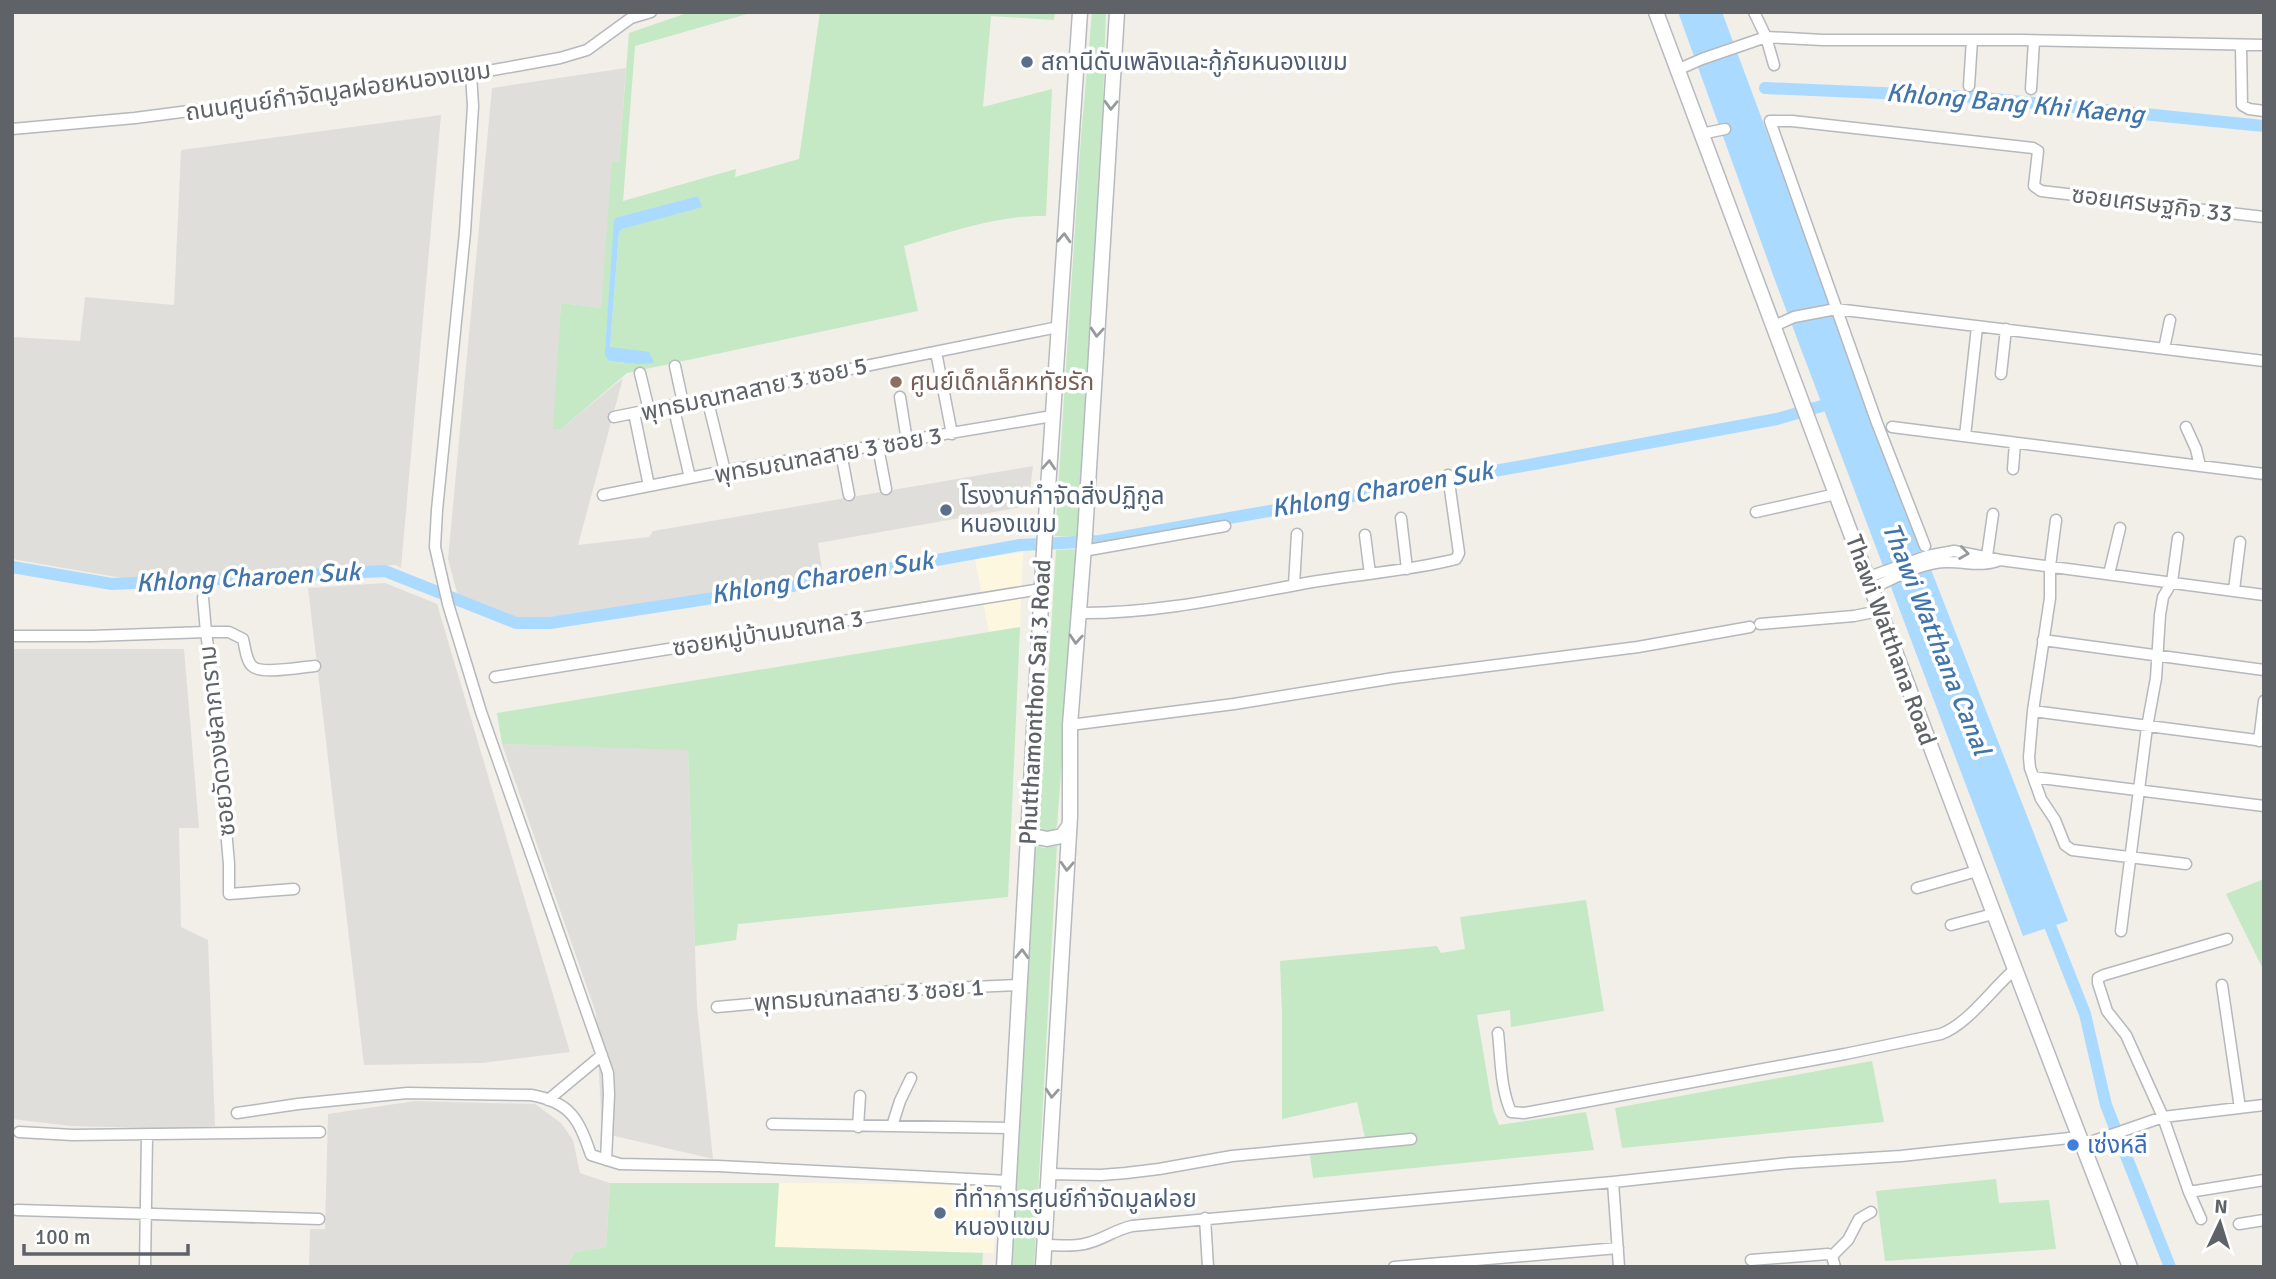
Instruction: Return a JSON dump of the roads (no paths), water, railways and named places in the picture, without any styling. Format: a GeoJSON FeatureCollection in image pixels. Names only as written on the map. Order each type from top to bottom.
{"type":"FeatureCollection","features":[{"type":"Feature","properties":{"kind":"main road","name":"Phutthamonthon Sai 3 Road"},"geometry":{"type":"LineString","coordinates":[[1004,1267],[1041,589],[1080,12]]}},
{"type":"Feature","properties":{"kind":"main road","name":"Phutthamonthon Sai 3 Road"},"geometry":{"type":"LineString","coordinates":[[1043,1267],[1069,826],[1070,725],[1117,12]]}},
{"type":"Feature","properties":{"kind":"main road","name":"Thawi Watthana Road"},"geometry":{"type":"LineString","coordinates":[[1656,12],[2014,970],[2130,1267]]}},
{"type":"Feature","properties":{"kind":"main road"},"geometry":{"type":"LineString","coordinates":[[1028,825],[1033,836],[1046,839],[1062,836],[1069,826]]}},
{"type":"Feature","properties":{"kind":"street","name":"ถนนศูนย์กำจัดมูลฝอยหนองแขม"},"geometry":{"type":"LineString","coordinates":[[12,129],[135,118],[471,74],[576,55],[631,19],[651,12]]}},
{"type":"Feature","properties":{"kind":"street"},"geometry":{"type":"LineString","coordinates":[[1754,12],[1766,37],[1774,65]]}},
{"type":"Feature","properties":{"kind":"street"},"geometry":{"type":"LineString","coordinates":[[1678,70],[1766,37],[2264,45]]}},
{"type":"Feature","properties":{"kind":"street"},"geometry":{"type":"LineString","coordinates":[[1969,86],[1972,40]]}},
{"type":"Feature","properties":{"kind":"street"},"geometry":{"type":"LineString","coordinates":[[2031,89],[2034,41]]}},
{"type":"Feature","properties":{"kind":"street"},"geometry":{"type":"LineString","coordinates":[[2241,45],[2242,105],[2264,111]]}},
{"type":"Feature","properties":{"kind":"street"},"geometry":{"type":"LineString","coordinates":[[471,74],[473,106],[465,232],[435,524],[435,547],[448,604],[481,712],[608,1073],[606,1160]]}},
{"type":"Feature","properties":{"kind":"street","name":"ซอยเศรษฐกิจ 33"},"geometry":{"type":"LineString","coordinates":[[1835,308],[1770,121],[1792,121],[2033,148],[2038,151],[2039,158],[2035,186],[2041,191],[2264,217]]}},
{"type":"Feature","properties":{"kind":"street"},"geometry":{"type":"LineString","coordinates":[[1702,134],[1725,129]]}},
{"type":"Feature","properties":{"kind":"street"},"geometry":{"type":"LineString","coordinates":[[1835,308],[1927,556]]}},
{"type":"Feature","properties":{"kind":"street"},"geometry":{"type":"LineString","coordinates":[[1774,326],[1794,317],[1835,308],[2264,362]]}},
{"type":"Feature","properties":{"kind":"street"},"geometry":{"type":"LineString","coordinates":[[2164,349],[2170,320]]}},
{"type":"Feature","properties":{"kind":"street","name":"พุทธมณฑลสาย 3 ซอย 5"},"geometry":{"type":"LineString","coordinates":[[614,417],[1058,327]]}},
{"type":"Feature","properties":{"kind":"street"},"geometry":{"type":"LineString","coordinates":[[1965,436],[1977,327]]}},
{"type":"Feature","properties":{"kind":"street"},"geometry":{"type":"LineString","coordinates":[[2001,374],[2006,329]]}},
{"type":"Feature","properties":{"kind":"street"},"geometry":{"type":"LineString","coordinates":[[936,352],[952,433]]}},
{"type":"Feature","properties":{"kind":"street"},"geometry":{"type":"LineString","coordinates":[[675,366],[690,478]]}},
{"type":"Feature","properties":{"kind":"street"},"geometry":{"type":"LineString","coordinates":[[640,373],[649,410]]}},
{"type":"Feature","properties":{"kind":"street"},"geometry":{"type":"LineString","coordinates":[[900,397],[907,441]]}},
{"type":"Feature","properties":{"kind":"street"},"geometry":{"type":"LineString","coordinates":[[707,398],[725,471]]}},
{"type":"Feature","properties":{"kind":"street"},"geometry":{"type":"LineString","coordinates":[[634,413],[649,486]]}},
{"type":"Feature","properties":{"kind":"street","name":"พุทธมณฑลสาย 3 ซอย 3"},"geometry":{"type":"LineString","coordinates":[[603,495],[725,471],[1052,416]]}},
{"type":"Feature","properties":{"kind":"street"},"geometry":{"type":"LineString","coordinates":[[1892,426],[2264,474]]}},
{"type":"Feature","properties":{"kind":"street"},"geometry":{"type":"LineString","coordinates":[[2186,427],[2200,466]]}},
{"type":"Feature","properties":{"kind":"street"},"geometry":{"type":"LineString","coordinates":[[2013,469],[2015,443]]}},
{"type":"Feature","properties":{"kind":"street"},"geometry":{"type":"LineString","coordinates":[[878,446],[886,489]]}},
{"type":"Feature","properties":{"kind":"street"},"geometry":{"type":"LineString","coordinates":[[841,453],[849,495]]}},
{"type":"Feature","properties":{"kind":"street"},"geometry":{"type":"LineString","coordinates":[[1078,613],[1142,611],[1206,602],[1294,585],[1406,569],[1458,557],[1449,480]]}},
{"type":"Feature","properties":{"kind":"street"},"geometry":{"type":"LineString","coordinates":[[1756,512],[1836,495]]}},
{"type":"Feature","properties":{"kind":"street"},"geometry":{"type":"LineString","coordinates":[[1987,560],[1993,514]]}},
{"type":"Feature","properties":{"kind":"street"},"geometry":{"type":"LineString","coordinates":[[1401,518],[1406,569]]}},
{"type":"Feature","properties":{"kind":"street"},"geometry":{"type":"LineString","coordinates":[[2056,520],[2050,566],[2050,598],[2033,711],[2029,757],[2033,778],[2041,799],[2055,820],[2064,845],[2072,850],[2186,864]]}},
{"type":"Feature","properties":{"kind":"street"},"geometry":{"type":"LineString","coordinates":[[1084,544],[1225,526]]}},
{"type":"Feature","properties":{"kind":"street"},"geometry":{"type":"LineString","coordinates":[[2109,573],[2120,528]]}},
{"type":"Feature","properties":{"kind":"street"},"geometry":{"type":"LineString","coordinates":[[1294,585],[1297,534]]}},
{"type":"Feature","properties":{"kind":"street"},"geometry":{"type":"LineString","coordinates":[[1365,535],[1370,574]]}},
{"type":"Feature","properties":{"kind":"street"},"geometry":{"type":"LineString","coordinates":[[2121,931],[2158,656],[2163,597],[2172,582],[2178,538]]}},
{"type":"Feature","properties":{"kind":"street"},"geometry":{"type":"LineString","coordinates":[[2234,590],[2240,542]]}},
{"type":"Feature","properties":{"kind":"street"},"geometry":{"type":"LineString","coordinates":[[1868,583],[1893,574],[1927,556],[1954,551],[1987,560],[2000,559],[2264,595]]}},
{"type":"Feature","properties":{"kind":"street","name":"ซอยหมู่บ้านมณฑล 3"},"geometry":{"type":"LineString","coordinates":[[495,677],[1041,589]]}},
{"type":"Feature","properties":{"kind":"street"},"geometry":{"type":"LineString","coordinates":[[203,598],[206,632],[229,632],[243,639],[254,668],[264,670],[314,666]]}},
{"type":"Feature","properties":{"kind":"street"},"geometry":{"type":"LineString","coordinates":[[1070,725],[1201,709],[1394,678],[1638,647],[1755,626],[1879,611]]}},
{"type":"Feature","properties":{"kind":"street","name":"ซอยวัดวงษ์ลาภาราม"},"geometry":{"type":"LineString","coordinates":[[12,636],[206,632],[214,691],[229,864],[229,894],[294,889]]}},
{"type":"Feature","properties":{"kind":"street"},"geometry":{"type":"LineString","coordinates":[[2043,640],[2264,670]]}},
{"type":"Feature","properties":{"kind":"street"},"geometry":{"type":"LineString","coordinates":[[2033,711],[2261,741],[2264,701]]}},
{"type":"Feature","properties":{"kind":"street"},"geometry":{"type":"LineString","coordinates":[[2033,778],[2264,806]]}},
{"type":"Feature","properties":{"kind":"street"},"geometry":{"type":"LineString","coordinates":[[1917,888],[1977,871]]}},
{"type":"Feature","properties":{"kind":"street"},"geometry":{"type":"LineString","coordinates":[[1951,925],[1993,914]]}},
{"type":"Feature","properties":{"kind":"street"},"geometry":{"type":"LineString","coordinates":[[2201,1219],[2163,1117],[2126,1035],[2107,1011],[2098,978],[2227,939]]}},
{"type":"Feature","properties":{"kind":"street"},"geometry":{"type":"LineString","coordinates":[[1499,1033],[1502,1082],[1507,1104],[1511,1112],[1524,1114],[1941,1034],[1954,1030],[1966,1020],[2014,970]]}},
{"type":"Feature","properties":{"kind":"street","name":"พุทธมณฑลสาย 3 ซอย 1"},"geometry":{"type":"LineString","coordinates":[[717,1007],[905,990],[1020,985]]}},
{"type":"Feature","properties":{"kind":"street"},"geometry":{"type":"LineString","coordinates":[[2222,985],[2240,1108]]}},
{"type":"Feature","properties":{"kind":"street"},"geometry":{"type":"LineString","coordinates":[[548,1100],[601,1055]]}},
{"type":"Feature","properties":{"kind":"street"},"geometry":{"type":"LineString","coordinates":[[892,1126],[911,1078]]}},
{"type":"Feature","properties":{"kind":"street"},"geometry":{"type":"LineString","coordinates":[[237,1113],[407,1093],[531,1095],[548,1100],[573,1114],[580,1124],[592,1155],[620,1164],[718,1166],[1008,1181]]}},
{"type":"Feature","properties":{"kind":"street"},"geometry":{"type":"LineString","coordinates":[[858,1127],[860,1096]]}},
{"type":"Feature","properties":{"kind":"street"},"geometry":{"type":"LineString","coordinates":[[1045,1245],[1083,1245],[1115,1230],[1132,1226],[1205,1218],[2102,1140],[2163,1117],[2264,1105]]}},
{"type":"Feature","properties":{"kind":"street"},"geometry":{"type":"LineString","coordinates":[[772,1124],[1011,1128]]}},
{"type":"Feature","properties":{"kind":"street"},"geometry":{"type":"LineString","coordinates":[[19,1132],[73,1135],[320,1132]]}},
{"type":"Feature","properties":{"kind":"street"},"geometry":{"type":"LineString","coordinates":[[145,1267],[147,1135]]}},
{"type":"Feature","properties":{"kind":"street"},"geometry":{"type":"LineString","coordinates":[[1048,1174],[1101,1175],[1159,1170],[1232,1156],[1411,1139]]}},
{"type":"Feature","properties":{"kind":"street"},"geometry":{"type":"LineString","coordinates":[[2189,1192],[2264,1180]]}},
{"type":"Feature","properties":{"kind":"street"},"geometry":{"type":"LineString","coordinates":[[1613,1182],[1619,1267]]}},
{"type":"Feature","properties":{"kind":"street"},"geometry":{"type":"LineString","coordinates":[[17,1210],[318,1219]]}},
{"type":"Feature","properties":{"kind":"street"},"geometry":{"type":"LineString","coordinates":[[1751,1260],[1828,1254],[1834,1261],[1858,1219],[1871,1212]]}},
{"type":"Feature","properties":{"kind":"street"},"geometry":{"type":"LineString","coordinates":[[1205,1218],[1208,1267]]}},
{"type":"Feature","properties":{"kind":"street"},"geometry":{"type":"LineString","coordinates":[[2239,1224],[2264,1220]]}},
{"type":"Feature","properties":{"kind":"street"},"geometry":{"type":"LineString","coordinates":[[1394,1267],[1485,1263],[1618,1248]]}},
{"type":"Feature","properties":{"kind":"water"},"geometry":{"type":"Polygon","coordinates":[[[1678,12],[1722,12],[1909,513],[2068,921],[2023,936],[1776,283],[1678,12]]]}},
{"type":"Feature","properties":{"kind":"water"},"geometry":{"type":"Polygon","coordinates":[[[698,196],[702,207],[619,232],[610,347],[649,352],[654,363],[609,361],[605,350],[614,220],[698,196]]]}},
{"type":"Feature","properties":{"kind":"waterway","name":"Khlong Bang Khi Kaeng"},"geometry":{"type":"LineString","coordinates":[[1765,88],[1973,97],[2264,126]]}},
{"type":"Feature","properties":{"kind":"waterway","name":"Khlong Charoen Suk"},"geometry":{"type":"LineString","coordinates":[[12,567],[112,584],[385,571],[516,623],[550,623],[798,585],[1020,545],[1100,541],[1777,419],[1839,401]]}},
{"type":"Feature","properties":{"kind":"waterway","name":"Thawi Watthana Canal"},"geometry":{"type":"LineString","coordinates":[[2045,913],[2085,1014],[2106,1105],[2170,1267]]}},
{"type":"Feature","properties":{"kind":"place","name":"สถานีดับเพลิงและกู้ภัยหนองแขม"},"geometry":{"type":"Point","coordinates":[1027,62]}},
{"type":"Feature","properties":{"kind":"place","name":"ศูนย์เด็กเล็กหทัยรัก"},"geometry":{"type":"Point","coordinates":[896,382]}},
{"type":"Feature","properties":{"kind":"place","name":"โรงงานกำจัดสิ่งปฏิกูล หนองแขม"},"geometry":{"type":"Point","coordinates":[946,510]}},
{"type":"Feature","properties":{"kind":"place","name":"เซ่งหลี"},"geometry":{"type":"Point","coordinates":[2073,1145]}},
{"type":"Feature","properties":{"kind":"place","name":"ที่ทำการศูนย์กำจัดมูลฝอย หนองแขม"},"geometry":{"type":"Point","coordinates":[940,1213]}}]}
